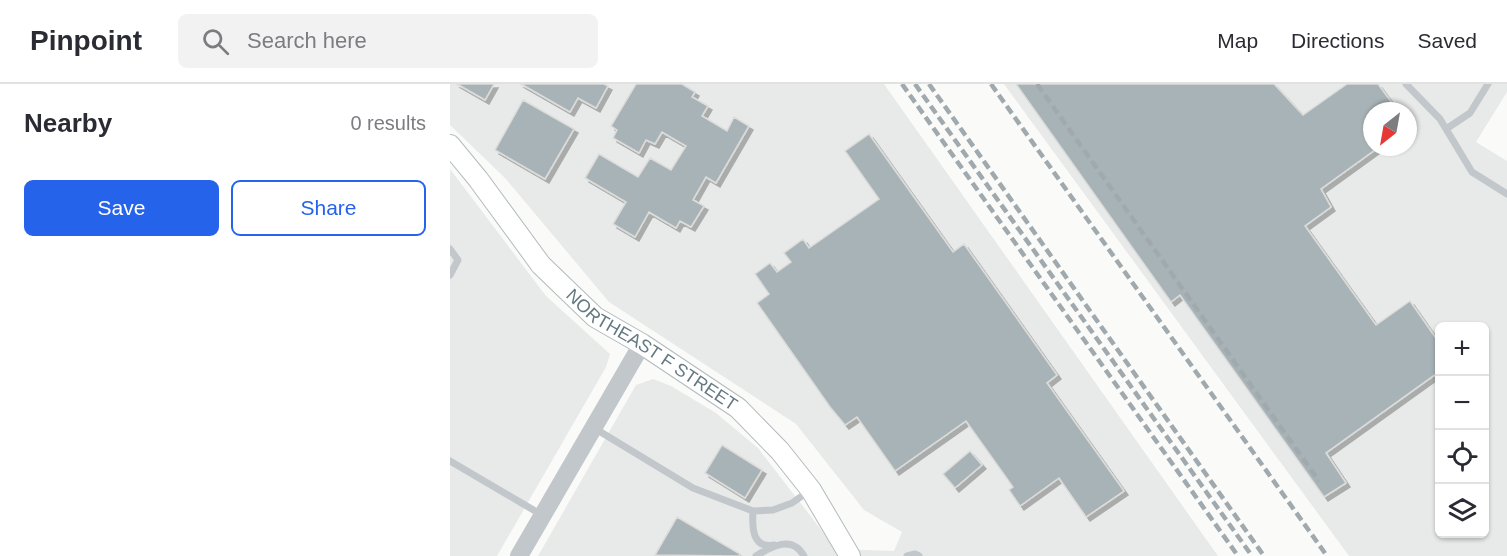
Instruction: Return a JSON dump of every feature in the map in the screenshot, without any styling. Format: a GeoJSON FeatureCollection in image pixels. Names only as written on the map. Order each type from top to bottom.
{"type":"FeatureCollection","features":[{"type":"Feature","properties":{"kind":"main road","name":"NORTHEAST F STREET"},"geometry":{"type":"LineString","coordinates":[[450,146],[478,179],[541,265],[595,317],[642,344],[738,408],[780,451],[811,490],[850,556]]}},
{"type":"Feature","properties":{"kind":"street"},"geometry":{"type":"LineString","coordinates":[[519,556],[642,344]]}},
{"type":"Feature","properties":{"kind":"lane"},"geometry":{"type":"LineString","coordinates":[[1406,84],[1440,119],[1472,172],[1507,194]]}},
{"type":"Feature","properties":{"kind":"lane"},"geometry":{"type":"LineString","coordinates":[[1446,129],[1470,113],[1488,84]]}},
{"type":"Feature","properties":{"kind":"lane"},"geometry":{"type":"LineString","coordinates":[[450,249],[458,260],[450,275]]}},
{"type":"Feature","properties":{"kind":"lane"},"geometry":{"type":"LineString","coordinates":[[593,427],[693,488],[753,511],[773,510],[792,503],[811,490]]}},
{"type":"Feature","properties":{"kind":"lane"},"geometry":{"type":"LineString","coordinates":[[450,461],[542,515]]}},
{"type":"Feature","properties":{"kind":"lane"},"geometry":{"type":"LineString","coordinates":[[753,511],[751,530],[759,542],[767,546],[780,543],[796,546],[804,556]]}},
{"type":"Feature","properties":{"kind":"lane"},"geometry":{"type":"LineString","coordinates":[[756,556],[780,543]]}},
{"type":"Feature","properties":{"kind":"lane"},"geometry":{"type":"LineString","coordinates":[[907,556],[919,556]]}},
{"type":"Feature","properties":{"kind":"shaded area"},"geometry":{"type":"Polygon","coordinates":[[[450,84],[884,84],[1218,556],[538,556],[636,385],[653,379],[671,386],[716,413],[758,448],[836,549],[894,551],[902,532],[864,510],[796,424],[609,302],[506,179],[450,125],[450,84]]]}},
{"type":"Feature","properties":{"kind":"shaded area"},"geometry":{"type":"Polygon","coordinates":[[[1004,84],[1507,84],[1507,92],[1476,142],[1507,161],[1507,556],[1349,556],[1004,84]]]}},
{"type":"Feature","properties":{"kind":"shaded area"},"geometry":{"type":"Polygon","coordinates":[[[450,169],[546,296],[610,354],[606,367],[497,556],[450,556],[450,169]]]}},
{"type":"Feature","properties":{"kind":"building"},"geometry":{"type":"Polygon","coordinates":[[[457,84],[494,84],[485,100],[457,84]]]}},
{"type":"Feature","properties":{"kind":"building"},"geometry":{"type":"Polygon","coordinates":[[[521,84],[604,84],[608,86],[596,108],[578,98],[570,112],[521,84]]]}},
{"type":"Feature","properties":{"kind":"building"},"geometry":{"type":"Polygon","coordinates":[[[636,84],[682,84],[695,92],[692,97],[708,106],[702,116],[727,131],[734,117],[749,126],[716,183],[706,177],[693,200],[704,206],[691,227],[680,221],[676,228],[649,212],[635,237],[613,224],[626,202],[585,178],[599,154],[638,177],[650,158],[671,170],[686,146],[662,132],[655,144],[646,140],[639,153],[613,138],[617,130],[611,126],[636,84]]]}},
{"type":"Feature","properties":{"kind":"building"},"geometry":{"type":"Polygon","coordinates":[[[1016,84],[1274,84],[1303,115],[1347,84],[1378,84],[1391,102],[1363,102],[1363,156],[1367,156],[1321,189],[1331,207],[1305,226],[1376,325],[1410,301],[1435,337],[1435,375],[1326,453],[1346,483],[1324,497],[1180,295],[1171,302],[1016,84]]]}},
{"type":"Feature","properties":{"kind":"building"},"geometry":{"type":"Polygon","coordinates":[[[523,100],[574,129],[545,179],[495,150],[523,100]]]}},
{"type":"Feature","properties":{"kind":"building"},"geometry":{"type":"Polygon","coordinates":[[[869,134],[953,252],[964,244],[1057,375],[1047,383],[1124,491],[1086,517],[1059,478],[1020,506],[1009,490],[1013,487],[966,421],[895,471],[857,417],[845,425],[830,407],[757,303],[769,294],[755,274],[770,263],[777,272],[791,262],[784,253],[803,239],[809,248],[879,199],[845,151],[869,134]]]}},
{"type":"Feature","properties":{"kind":"building"},"geometry":{"type":"Polygon","coordinates":[[[722,445],[762,470],[745,498],[705,473],[722,445]]]}},
{"type":"Feature","properties":{"kind":"building"},"geometry":{"type":"Polygon","coordinates":[[[970,451],[982,465],[955,488],[943,474],[970,451]]]}},
{"type":"Feature","properties":{"kind":"building"},"geometry":{"type":"Polygon","coordinates":[[[677,517],[740,554],[739,556],[655,555],[677,517]]]}},
{"type":"Feature","properties":{"kind":"railway"},"geometry":{"type":"LineString","coordinates":[[902,84],[1238,556]]}},
{"type":"Feature","properties":{"kind":"railway"},"geometry":{"type":"LineString","coordinates":[[915,84],[1252,556]]}},
{"type":"Feature","properties":{"kind":"railway"},"geometry":{"type":"LineString","coordinates":[[929,84],[1264,556]]}},
{"type":"Feature","properties":{"kind":"railway"},"geometry":{"type":"LineString","coordinates":[[991,84],[1327,556]]}},
{"type":"Feature","properties":{"kind":"railway"},"geometry":{"type":"LineString","coordinates":[[1037,84],[1319,481]]}}]}
